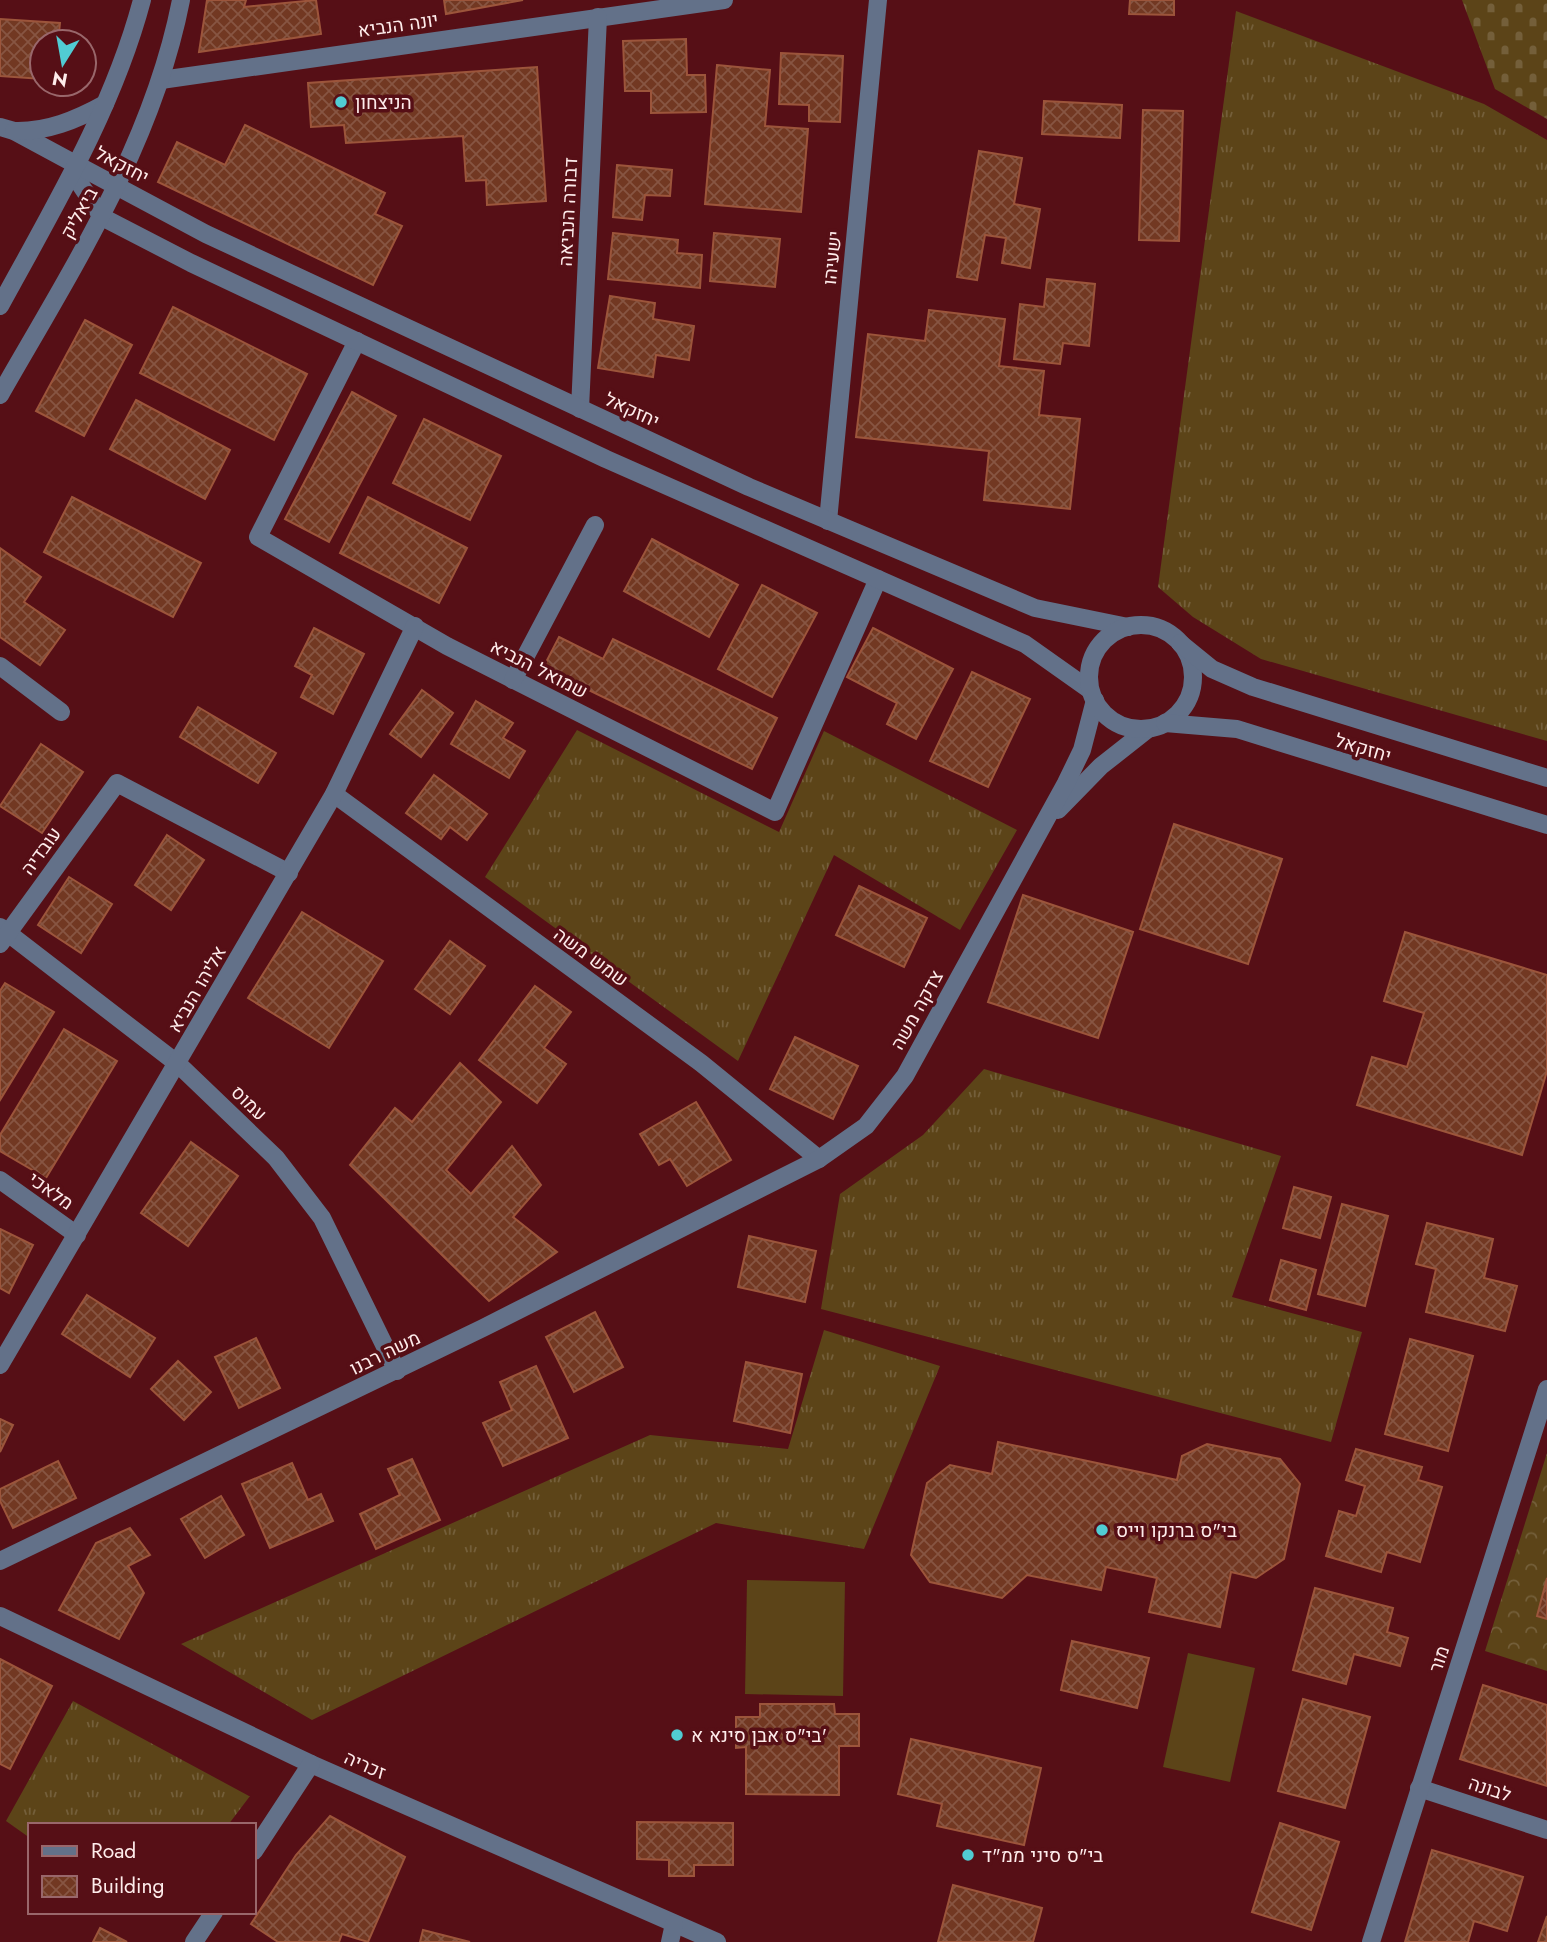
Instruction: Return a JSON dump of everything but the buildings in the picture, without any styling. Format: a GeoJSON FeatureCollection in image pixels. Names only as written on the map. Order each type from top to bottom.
{"type":"FeatureCollection","features":[{"type":"Feature","properties":{"kind":"street","name":"ביאליק"},"geometry":{"type":"LineString","coordinates":[[0,306],[77,165],[105,104],[134,30],[142,0]]}},
{"type":"Feature","properties":{"kind":"street","name":"ביאליק"},"geometry":{"type":"LineString","coordinates":[[0,395],[117,187],[161,79],[181,0]]}},
{"type":"Feature","properties":{"kind":"street","name":"יונה הנביא"},"geometry":{"type":"LineString","coordinates":[[161,79],[724,0]]}},
{"type":"Feature","properties":{"kind":"street","name":"ישעיהו"},"geometry":{"type":"LineString","coordinates":[[828,521],[878,0]]}},
{"type":"Feature","properties":{"kind":"street","name":"דבורה הנביאה"},"geometry":{"type":"LineString","coordinates":[[580,409],[598,18]]}},
{"type":"Feature","properties":{"kind":"street"},"geometry":{"type":"LineString","coordinates":[[7,129],[32,131],[68,122],[105,104]]}},
{"type":"Feature","properties":{"kind":"street"},"geometry":{"type":"LineString","coordinates":[[7,129],[77,165]]}},
{"type":"Feature","properties":{"kind":"street","name":"יחזקאל"},"geometry":{"type":"LineString","coordinates":[[77,165],[206,234],[580,409],[828,521],[1035,608],[1128,627]]}},
{"type":"Feature","properties":{"kind":"street","name":"יחזקאל"},"geometry":{"type":"LineString","coordinates":[[77,165],[80,184],[102,217],[191,263],[607,459],[1025,644],[1093,695]]}},
{"type":"Feature","properties":{"kind":"street","name":"שמואל הנביא"},"geometry":{"type":"LineString","coordinates":[[357,341],[258,537],[513,680],[775,812],[878,579]]}},
{"type":"Feature","properties":{"kind":"street"},"geometry":{"type":"LineString","coordinates":[[513,680],[594,525]]}},
{"type":"Feature","properties":{"kind":"street","name":"אליהו הנביא"},"geometry":{"type":"LineString","coordinates":[[0,1365],[334,794],[415,626]]}},
{"type":"Feature","properties":{"kind":"street"},"geometry":{"type":"LineString","coordinates":[[1128,627],[1157,627],[1180,643],[1193,671],[1193,687],[1178,714],[1157,726],[1117,723],[1093,695],[1089,673],[1097,651],[1113,633],[1128,627]]}},
{"type":"Feature","properties":{"kind":"street","name":"יחזקאל"},"geometry":{"type":"LineString","coordinates":[[1180,643],[1212,669],[1253,687],[1547,778]]}},
{"type":"Feature","properties":{"kind":"street"},"geometry":{"type":"LineString","coordinates":[[0,666],[61,712]]}},
{"type":"Feature","properties":{"kind":"street","name":"צדקה משה"},"geometry":{"type":"LineString","coordinates":[[785,1174],[820,1159],[866,1126],[905,1076],[1082,750],[1093,695]]}},
{"type":"Feature","properties":{"kind":"street","name":"יחזקאל"},"geometry":{"type":"LineString","coordinates":[[1157,726],[1212,724],[1237,729],[1547,825]]}},
{"type":"Feature","properties":{"kind":"street","name":"צדקה משה"},"geometry":{"type":"LineString","coordinates":[[1043,825],[1101,766],[1157,726]]}},
{"type":"Feature","properties":{"kind":"street","name":"עובדיה"},"geometry":{"type":"LineString","coordinates":[[2,935],[117,783],[289,873]]}},
{"type":"Feature","properties":{"kind":"street","name":"שמש משה"},"geometry":{"type":"LineString","coordinates":[[334,794],[701,1063],[820,1159]]}},
{"type":"Feature","properties":{"kind":"street","name":"עמוס"},"geometry":{"type":"LineString","coordinates":[[2,935],[178,1064],[276,1158],[322,1218],[397,1371]]}},
{"type":"Feature","properties":{"kind":"street","name":"משה רבנו"},"geometry":{"type":"LineString","coordinates":[[0,1561],[397,1371],[785,1174]]}},
{"type":"Feature","properties":{"kind":"street","name":"מלאכי"},"geometry":{"type":"LineString","coordinates":[[0,1180],[77,1235]]}},
{"type":"Feature","properties":{"kind":"street","name":"מור"},"geometry":{"type":"LineString","coordinates":[[1371,1942],[1547,1389]]}},
{"type":"Feature","properties":{"kind":"street","name":"זכריה"},"geometry":{"type":"LineString","coordinates":[[0,1616],[311,1764],[717,1942]]}},
{"type":"Feature","properties":{"kind":"street"},"geometry":{"type":"LineString","coordinates":[[256,1848],[311,1764]]}},
{"type":"Feature","properties":{"kind":"street","name":"לבונה"},"geometry":{"type":"LineString","coordinates":[[1419,1788],[1547,1830]]}},
{"type":"Feature","properties":{"kind":"street"},"geometry":{"type":"LineString","coordinates":[[194,1942],[213,1914]]}},
{"type":"Feature","properties":{"kind":"street"},"geometry":{"type":"LineString","coordinates":[[670,1942],[674,1924]]}},
{"type":"Feature","properties":{"kind":"green space"},"geometry":{"type":"Polygon","coordinates":[[[1462,0],[1547,0],[1547,119],[1495,89],[1462,0]]]}},
{"type":"Feature","properties":{"kind":"green space"},"geometry":{"type":"Polygon","coordinates":[[[1236,11],[1484,104],[1547,140],[1547,741],[1261,659],[1193,617],[1158,587],[1236,11]]]}},
{"type":"Feature","properties":{"kind":"green space"},"geometry":{"type":"Polygon","coordinates":[[[577,730],[779,832],[824,731],[1017,830],[960,930],[834,855],[738,1061],[485,877],[577,730]]]}},
{"type":"Feature","properties":{"kind":"green space"},"geometry":{"type":"Polygon","coordinates":[[[984,1069],[1281,1156],[1232,1297],[1362,1332],[1331,1442],[821,1309],[840,1194],[923,1135],[984,1069]]]}},
{"type":"Feature","properties":{"kind":"green space"},"geometry":{"type":"Polygon","coordinates":[[[824,1330],[940,1366],[864,1549],[716,1523],[312,1720],[181,1644],[650,1435],[788,1449],[824,1330]]]}},
{"type":"Feature","properties":{"kind":"green space"},"geometry":{"type":"Polygon","coordinates":[[[1547,1453],[1547,1671],[1485,1651],[1547,1453]]]}},
{"type":"Feature","properties":{"kind":"green space"},"geometry":{"type":"Polygon","coordinates":[[[747,1580],[845,1582],[843,1696],[745,1694],[747,1580]]]}},
{"type":"Feature","properties":{"kind":"green space"},"geometry":{"type":"Polygon","coordinates":[[[1188,1653],[1255,1668],[1230,1782],[1163,1767],[1188,1653]]]}},
{"type":"Feature","properties":{"kind":"green space"},"geometry":{"type":"Polygon","coordinates":[[[73,1701],[250,1796],[230,1823],[28,1823],[28,1837],[6,1821],[73,1701]]]}},
{"type":"Feature","properties":{"kind":"place","name":"הניצחון"},"geometry":{"type":"Point","coordinates":[341,102]}},
{"type":"Feature","properties":{"kind":"place","name":"בי\"ס ברנקו וייס"},"geometry":{"type":"Point","coordinates":[1102,1530]}},
{"type":"Feature","properties":{"kind":"place","name":"בי\"ס אבן סינא א'"},"geometry":{"type":"Point","coordinates":[677,1735]}},
{"type":"Feature","properties":{"kind":"place","name":"בי\"ס סיני ממ\"ד"},"geometry":{"type":"Point","coordinates":[968,1855]}}]}
